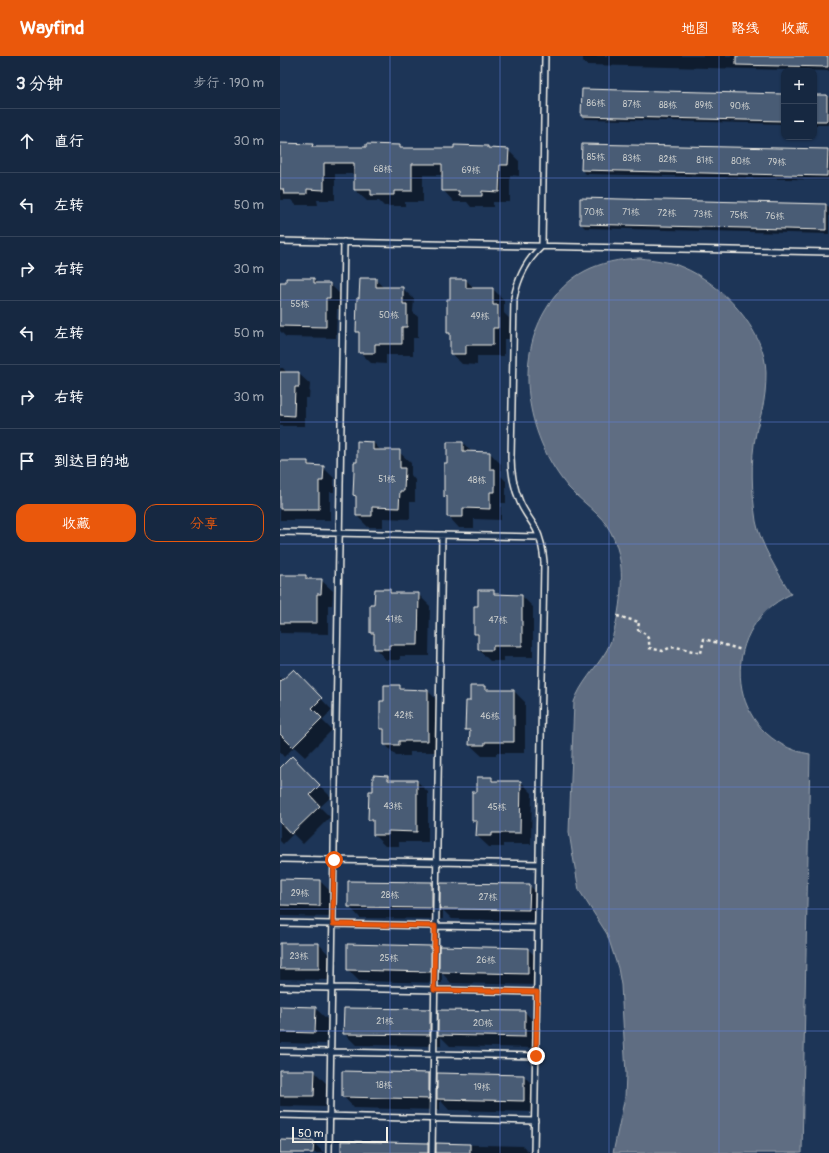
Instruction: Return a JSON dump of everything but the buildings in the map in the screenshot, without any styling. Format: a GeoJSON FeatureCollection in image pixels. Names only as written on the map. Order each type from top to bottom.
{"type":"FeatureCollection","features":[{"type":"Feature","properties":{"kind":"lane"},"geometry":{"type":"LineString","coordinates":[[534,1153],[544,562],[542,545],[536,528],[520,503],[516,492],[511,469],[511,457],[515,294],[518,279],[523,269],[534,253],[542,246],[545,56]]}},
{"type":"Feature","properties":{"kind":"lane"},"geometry":{"type":"LineString","coordinates":[[280,241],[829,252]]}},
{"type":"Feature","properties":{"kind":"lane"},"geometry":{"type":"LineString","coordinates":[[329,1153],[344,242]]}},
{"type":"Feature","properties":{"kind":"lane"},"geometry":{"type":"LineString","coordinates":[[280,532],[539,537]]}},
{"type":"Feature","properties":{"kind":"lane"},"geometry":{"type":"LineString","coordinates":[[432,1153],[442,535]]}},
{"type":"Feature","properties":{"kind":"lane"},"geometry":{"type":"LineString","coordinates":[[280,859],[539,864]]}},
{"type":"Feature","properties":{"kind":"lane"},"geometry":{"type":"LineString","coordinates":[[280,923],[538,928]]}},
{"type":"Feature","properties":{"kind":"lane"},"geometry":{"type":"LineString","coordinates":[[280,987],[537,992]]}},
{"type":"Feature","properties":{"kind":"lane"},"geometry":{"type":"LineString","coordinates":[[280,1051],[536,1056]]}},
{"type":"Feature","properties":{"kind":"lane"},"geometry":{"type":"LineString","coordinates":[[280,1115],[535,1121]]}},
{"type":"Feature","properties":{"kind":"path"},"geometry":{"type":"LineString","coordinates":[[616,616],[639,622],[638,630],[643,631],[647,635],[650,642],[649,648],[663,651],[676,647],[701,653],[704,639],[742,650]]}},
{"type":"Feature","properties":{"kind":"water"},"geometry":{"type":"Polygon","coordinates":[[[640,258],[672,263],[697,274],[711,284],[738,310],[749,325],[758,340],[764,357],[766,373],[764,401],[754,443],[753,454],[752,477],[756,521],[761,539],[791,594],[766,611],[750,632],[742,657],[741,683],[748,707],[762,729],[782,745],[810,754],[802,1153],[613,1153],[625,1097],[626,1074],[621,985],[618,968],[607,934],[579,890],[569,832],[574,702],[584,683],[605,653],[613,635],[620,600],[621,568],[619,553],[611,532],[597,514],[568,487],[543,447],[535,425],[530,402],[528,378],[530,355],[535,332],[545,311],[563,287],[585,271],[597,266],[625,259],[640,258]]]}},
{"type":"Feature","properties":{"kind":"route"},"geometry":{"type":"LineString","coordinates":[[334,860],[333,924],[435,926],[434,990],[537,992],[536,1056]]}}]}
